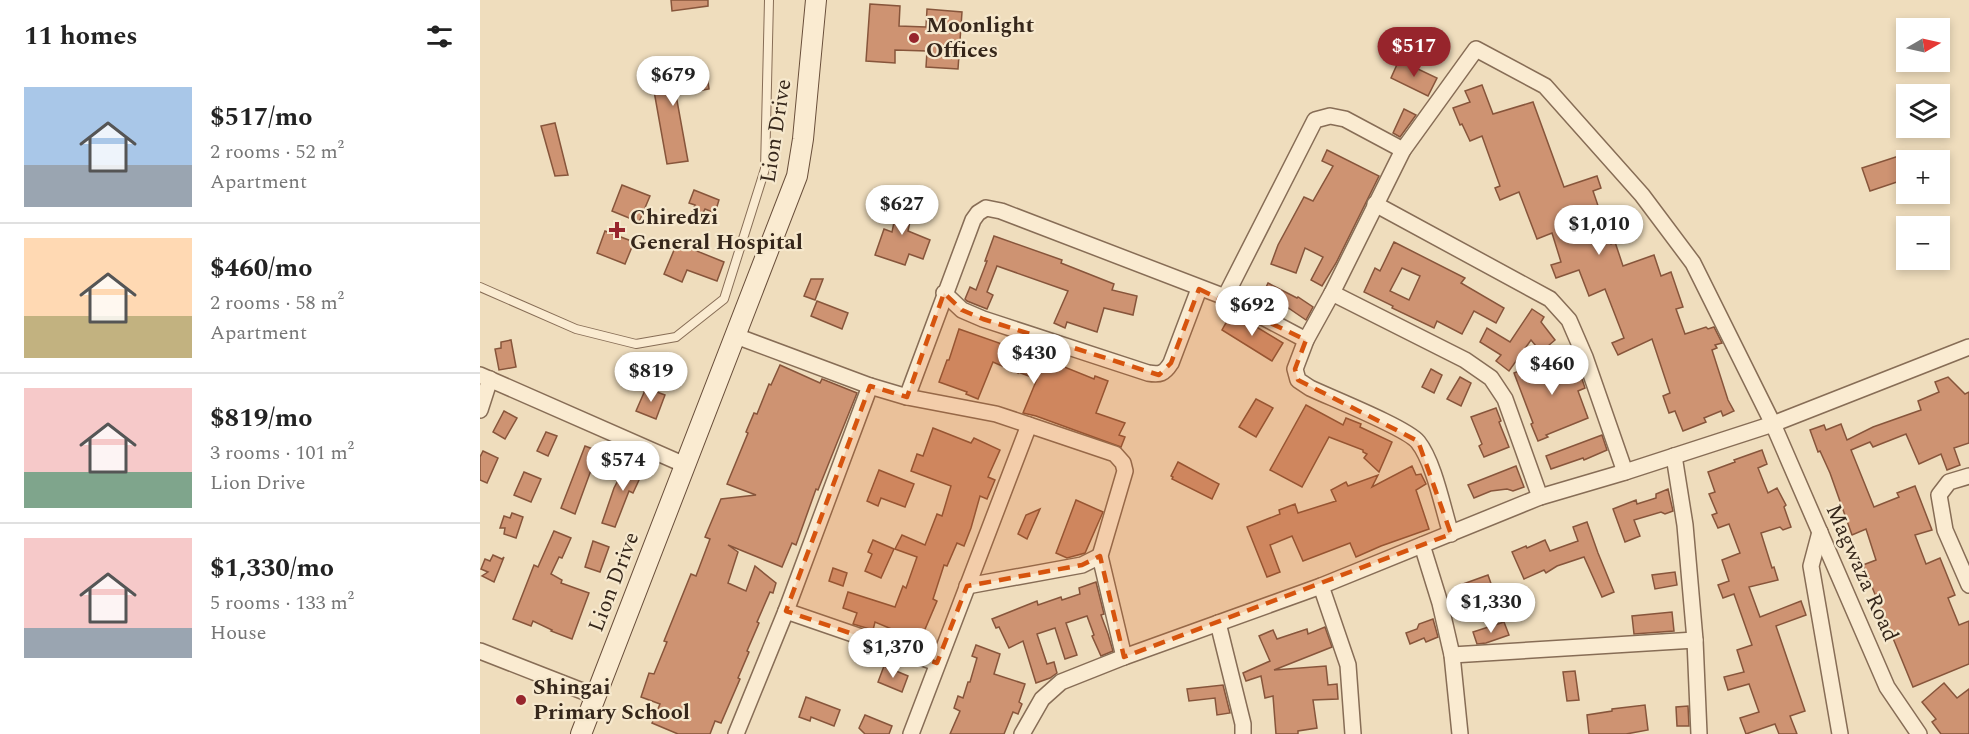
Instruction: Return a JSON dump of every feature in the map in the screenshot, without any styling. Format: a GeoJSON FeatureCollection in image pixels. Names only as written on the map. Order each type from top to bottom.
{"type":"FeatureCollection","features":[{"type":"Feature","properties":{"kind":"street","name":"Lion Drive"},"geometry":{"type":"LineString","coordinates":[[581,734],[797,176],[803,139],[816,0]]}},
{"type":"Feature","properties":{"kind":"street","name":"Magwaza Road"},"geometry":{"type":"LineString","coordinates":[[1403,150],[1476,49],[1545,86],[1642,195],[1693,263],[1773,424],[1887,687],[1919,734]]}},
{"type":"Feature","properties":{"kind":"street"},"geometry":{"type":"LineString","coordinates":[[1225,297],[1315,120],[1329,116],[1345,119],[1403,150],[1306,340],[1295,369],[1298,380],[1310,388],[1398,429],[1418,441],[1429,463],[1451,534]]}},
{"type":"Feature","properties":{"kind":"street"},"geometry":{"type":"LineString","coordinates":[[1375,204],[1550,299],[1569,320],[1585,357],[1625,472]]}},
{"type":"Feature","properties":{"kind":"street"},"geometry":{"type":"LineString","coordinates":[[907,397],[973,220],[986,208],[1001,211],[1225,297],[1306,340]]}},
{"type":"Feature","properties":{"kind":"street"},"geometry":{"type":"LineString","coordinates":[[944,293],[962,310],[983,319],[1159,375],[1166,371],[1171,363],[1199,288]]}},
{"type":"Feature","properties":{"kind":"street"},"geometry":{"type":"LineString","coordinates":[[1332,293],[1465,360],[1491,378],[1504,399],[1540,497]]}},
{"type":"Feature","properties":{"kind":"street"},"geometry":{"type":"LineString","coordinates":[[736,336],[870,386],[907,397],[996,414],[1115,454],[1123,463],[1125,471],[1100,556],[1124,657]]}},
{"type":"Feature","properties":{"kind":"street"},"geometry":{"type":"LineString","coordinates":[[1022,734],[1042,699],[1061,682],[1321,586],[1540,497],[1773,424],[1969,347]]}},
{"type":"Feature","properties":{"kind":"street"},"geometry":{"type":"LineString","coordinates":[[480,410],[485,377],[686,465]]}},
{"type":"Feature","properties":{"kind":"street"},"geometry":{"type":"LineString","coordinates":[[736,734],[786,611],[870,386]]}},
{"type":"Feature","properties":{"kind":"street"},"geometry":{"type":"LineString","coordinates":[[911,734],[1029,425]]}},
{"type":"Feature","properties":{"kind":"street"},"geometry":{"type":"LineString","coordinates":[[1674,456],[1685,525],[1695,640],[1699,734]]}},
{"type":"Feature","properties":{"kind":"street"},"geometry":{"type":"LineString","coordinates":[[1969,476],[1948,482],[1939,495],[1944,530],[1969,585]]}},
{"type":"Feature","properties":{"kind":"street"},"geometry":{"type":"LineString","coordinates":[[1820,532],[1811,566],[1840,734]]}},
{"type":"Feature","properties":{"kind":"street"},"geometry":{"type":"LineString","coordinates":[[1422,545],[1440,603],[1452,655],[1460,734]]}},
{"type":"Feature","properties":{"kind":"street"},"geometry":{"type":"LineString","coordinates":[[968,586],[1082,565],[1100,556]]}},
{"type":"Feature","properties":{"kind":"street"},"geometry":{"type":"LineString","coordinates":[[1321,586],[1348,665],[1353,734]]}},
{"type":"Feature","properties":{"kind":"street"},"geometry":{"type":"LineString","coordinates":[[786,611],[937,663]]}},
{"type":"Feature","properties":{"kind":"street"},"geometry":{"type":"LineString","coordinates":[[1218,623],[1243,724],[1243,734]]}},
{"type":"Feature","properties":{"kind":"street"},"geometry":{"type":"LineString","coordinates":[[1452,655],[1695,640]]}},
{"type":"Feature","properties":{"kind":"street"},"geometry":{"type":"LineString","coordinates":[[480,651],[595,696]]}},
{"type":"Feature","properties":{"kind":"lane"},"geometry":{"type":"LineString","coordinates":[[480,287],[576,329],[636,344],[676,338],[724,299],[765,169],[769,0]]}},
{"type":"Feature","properties":{"kind":"highlighted area"},"geometry":{"type":"Polygon","coordinates":[[[1199,289],[1306,340],[1295,369],[1298,380],[1418,441],[1451,534],[1124,657],[1100,556],[1082,565],[967,586],[937,663],[786,611],[870,386],[907,397],[944,293],[962,310],[983,319],[1159,375],[1171,363],[1199,289]]]}},
{"type":"Feature","properties":{"kind":"building"},"geometry":{"type":"Polygon","coordinates":[[[671,0],[708,0],[708,6],[672,11],[671,0]]]}},
{"type":"Feature","properties":{"kind":"building","name":"Moonlight Offices"},"geometry":{"type":"Polygon","coordinates":[[[870,4],[900,6],[899,26],[926,27],[927,9],[962,12],[958,69],[926,67],[927,51],[895,50],[895,63],[866,61],[870,4]]]}},
{"type":"Feature","properties":{"kind":"building"},"geometry":{"type":"Polygon","coordinates":[[[669,59],[673,81],[707,75],[709,89],[676,95],[688,161],[667,164],[649,63],[669,59]]]}},
{"type":"Feature","properties":{"kind":"building"},"geometry":{"type":"Polygon","coordinates":[[[1399,60],[1437,78],[1428,96],[1391,78],[1399,60]]]}},
{"type":"Feature","properties":{"kind":"building"},"geometry":{"type":"Polygon","coordinates":[[[1482,85],[1493,114],[1533,102],[1564,187],[1597,176],[1601,188],[1593,191],[1611,244],[1615,242],[1623,266],[1654,255],[1661,276],[1671,272],[1683,307],[1676,309],[1685,334],[1706,327],[1708,329],[1714,327],[1722,343],[1715,345],[1717,348],[1712,350],[1728,400],[1734,411],[1723,416],[1721,411],[1704,418],[1706,422],[1683,431],[1675,411],[1669,413],[1663,396],[1670,393],[1652,339],[1618,355],[1612,343],[1624,338],[1605,289],[1589,296],[1579,270],[1556,278],[1551,265],[1561,262],[1552,233],[1537,239],[1519,192],[1500,200],[1495,188],[1500,186],[1482,136],[1470,141],[1453,108],[1470,102],[1465,91],[1482,85]]]}},
{"type":"Feature","properties":{"kind":"building"},"geometry":{"type":"Polygon","coordinates":[[[1404,109],[1416,115],[1400,137],[1393,133],[1404,109]]]}},
{"type":"Feature","properties":{"kind":"building"},"geometry":{"type":"Polygon","coordinates":[[[555,123],[568,175],[555,176],[541,126],[555,123]]]}},
{"type":"Feature","properties":{"kind":"building"},"geometry":{"type":"Polygon","coordinates":[[[1327,150],[1379,176],[1336,263],[1322,286],[1311,280],[1323,257],[1305,248],[1296,273],[1271,264],[1278,245],[1304,197],[1313,201],[1333,166],[1322,161],[1327,150]]]}},
{"type":"Feature","properties":{"kind":"building"},"geometry":{"type":"Polygon","coordinates":[[[1896,157],[1896,182],[1870,191],[1862,168],[1896,157]]]}},
{"type":"Feature","properties":{"kind":"building"},"geometry":{"type":"Polygon","coordinates":[[[622,185],[650,196],[639,222],[612,211],[622,185]]]}},
{"type":"Feature","properties":{"kind":"building"},"geometry":{"type":"Polygon","coordinates":[[[694,190],[719,200],[715,213],[705,209],[698,224],[689,220],[695,205],[689,203],[694,190]]]}},
{"type":"Feature","properties":{"kind":"building"},"geometry":{"type":"Polygon","coordinates":[[[900,194],[915,197],[908,231],[930,240],[923,259],[909,254],[905,265],[875,255],[884,229],[892,232],[900,194]]]}},
{"type":"Feature","properties":{"kind":"building"},"geometry":{"type":"Polygon","coordinates":[[[605,231],[634,242],[625,264],[597,253],[605,231]]]}},
{"type":"Feature","properties":{"kind":"building"},"geometry":{"type":"Polygon","coordinates":[[[994,236],[1062,260],[1061,263],[1114,284],[1112,290],[1137,296],[1133,315],[1104,308],[1097,332],[1067,322],[1065,328],[1054,323],[1068,291],[997,266],[987,292],[993,295],[987,309],[967,301],[965,299],[970,287],[976,290],[994,236]]]}},
{"type":"Feature","properties":{"kind":"building"},"geometry":{"type":"Polygon","coordinates":[[[1394,242],[1465,278],[1461,283],[1504,308],[1496,323],[1474,311],[1462,334],[1437,321],[1434,328],[1364,292],[1375,268],[1380,271],[1394,242]],[[1402,268],[1390,291],[1409,300],[1420,276],[1402,268]]]}},
{"type":"Feature","properties":{"kind":"building"},"geometry":{"type":"Polygon","coordinates":[[[677,243],[724,262],[717,281],[687,270],[682,282],[664,274],[677,243]]]}},
{"type":"Feature","properties":{"kind":"building"},"geometry":{"type":"Polygon","coordinates":[[[811,279],[823,279],[815,300],[804,296],[811,279]]]}},
{"type":"Feature","properties":{"kind":"building"},"geometry":{"type":"Polygon","coordinates":[[[1268,283],[1313,307],[1306,320],[1281,303],[1279,305],[1262,296],[1268,283]]]}},
{"type":"Feature","properties":{"kind":"building"},"geometry":{"type":"Polygon","coordinates":[[[817,301],[848,313],[842,329],[811,316],[817,301]]]}},
{"type":"Feature","properties":{"kind":"building"},"geometry":{"type":"Polygon","coordinates":[[[1532,309],[1544,317],[1541,322],[1555,340],[1541,352],[1531,340],[1509,371],[1496,361],[1501,355],[1480,342],[1487,328],[1510,342],[1532,309]]]}},
{"type":"Feature","properties":{"kind":"building"},"geometry":{"type":"Polygon","coordinates":[[[1232,312],[1283,343],[1272,361],[1222,330],[1232,312]]]}},
{"type":"Feature","properties":{"kind":"building"},"geometry":{"type":"Polygon","coordinates":[[[959,329],[1014,347],[1094,379],[1095,376],[1108,381],[1096,413],[1125,423],[1119,435],[1125,437],[1121,447],[1023,413],[1037,379],[993,362],[978,399],[966,394],[967,392],[939,382],[959,329]]]}},
{"type":"Feature","properties":{"kind":"building"},"geometry":{"type":"Polygon","coordinates":[[[511,340],[516,367],[499,370],[495,349],[501,348],[501,342],[511,340]]]}},
{"type":"Feature","properties":{"kind":"building"},"geometry":{"type":"Polygon","coordinates":[[[1564,354],[1573,379],[1581,376],[1585,388],[1578,391],[1588,418],[1546,435],[1548,437],[1538,441],[1514,373],[1564,354]]]}},
{"type":"Feature","properties":{"kind":"building"},"geometry":{"type":"Polygon","coordinates":[[[780,365],[820,383],[822,379],[857,393],[818,490],[816,489],[796,545],[792,543],[782,567],[728,545],[738,552],[728,583],[746,591],[755,566],[776,583],[757,622],[759,623],[738,678],[740,679],[721,723],[715,721],[710,734],[678,734],[652,723],[660,704],[641,697],[649,673],[654,674],[667,642],[664,641],[691,574],[696,576],[710,539],[705,537],[721,499],[756,495],[727,484],[754,413],[757,414],[769,384],[771,385],[780,365]]]}},
{"type":"Feature","properties":{"kind":"building"},"geometry":{"type":"Polygon","coordinates":[[[1431,369],[1442,375],[1434,393],[1422,387],[1431,369]]]}},
{"type":"Feature","properties":{"kind":"building"},"geometry":{"type":"Polygon","coordinates":[[[1460,377],[1471,383],[1461,406],[1447,399],[1460,377]]]}},
{"type":"Feature","properties":{"kind":"building"},"geometry":{"type":"Polygon","coordinates":[[[1948,377],[1965,394],[1969,392],[1969,443],[1954,448],[1960,465],[1947,470],[1941,454],[1919,464],[1906,434],[1873,447],[1870,442],[1851,450],[1874,507],[1899,497],[1897,493],[1915,486],[1932,530],[1915,535],[1926,564],[1940,558],[1955,595],[1948,598],[1959,625],[1969,621],[1969,664],[1913,687],[1863,565],[1876,560],[1866,529],[1852,535],[1830,473],[1820,451],[1818,452],[1810,430],[1824,425],[1826,430],[1841,424],[1847,440],[1873,427],[1921,410],[1918,401],[1939,392],[1935,382],[1948,377]]]}},
{"type":"Feature","properties":{"kind":"building"},"geometry":{"type":"Polygon","coordinates":[[[646,388],[665,395],[656,419],[636,411],[646,388]]]}},
{"type":"Feature","properties":{"kind":"building"},"geometry":{"type":"Polygon","coordinates":[[[1256,399],[1273,408],[1256,437],[1239,427],[1256,399]]]}},
{"type":"Feature","properties":{"kind":"building"},"geometry":{"type":"Polygon","coordinates":[[[1306,405],[1343,425],[1346,418],[1361,424],[1360,427],[1392,442],[1379,472],[1364,458],[1367,454],[1363,450],[1329,437],[1302,487],[1270,470],[1306,405]]]}},
{"type":"Feature","properties":{"kind":"building"},"geometry":{"type":"Polygon","coordinates":[[[1496,408],[1509,447],[1484,457],[1479,446],[1482,444],[1471,417],[1496,408]]]}},
{"type":"Feature","properties":{"kind":"building"},"geometry":{"type":"Polygon","coordinates":[[[504,411],[517,418],[505,439],[493,432],[504,411]]]}},
{"type":"Feature","properties":{"kind":"building"},"geometry":{"type":"Polygon","coordinates":[[[933,428],[971,443],[974,438],[1000,450],[988,477],[995,480],[987,499],[980,496],[964,546],[957,543],[947,566],[944,565],[933,599],[937,601],[920,641],[875,622],[873,630],[853,624],[857,613],[843,608],[848,592],[895,607],[903,586],[906,588],[917,557],[895,549],[902,535],[925,545],[937,514],[942,516],[951,486],[911,471],[917,454],[923,456],[933,428]]]}},
{"type":"Feature","properties":{"kind":"building"},"geometry":{"type":"Polygon","coordinates":[[[546,432],[557,436],[548,456],[537,451],[546,432]]]}},
{"type":"Feature","properties":{"kind":"building"},"geometry":{"type":"Polygon","coordinates":[[[1602,435],[1607,450],[1584,460],[1583,458],[1551,469],[1546,456],[1602,435]]]}},
{"type":"Feature","properties":{"kind":"building"},"geometry":{"type":"Polygon","coordinates":[[[585,446],[598,451],[575,514],[561,508],[585,446]]]}},
{"type":"Feature","properties":{"kind":"building"},"geometry":{"type":"Polygon","coordinates":[[[1762,450],[1767,464],[1758,468],[1768,493],[1777,488],[1786,505],[1784,507],[1791,527],[1783,530],[1780,527],[1761,533],[1778,580],[1749,587],[1760,617],[1801,601],[1806,615],[1776,626],[1805,711],[1790,716],[1797,734],[1779,734],[1775,724],[1746,734],[1740,718],[1759,712],[1749,684],[1728,690],[1724,677],[1744,672],[1737,650],[1752,645],[1734,594],[1723,598],[1718,585],[1729,581],[1722,560],[1740,553],[1729,524],[1718,528],[1712,515],[1717,513],[1709,494],[1715,492],[1708,472],[1762,450]]]}},
{"type":"Feature","properties":{"kind":"building"},"geometry":{"type":"Polygon","coordinates":[[[483,451],[498,458],[487,483],[480,480],[480,457],[483,451]]]}},
{"type":"Feature","properties":{"kind":"building"},"geometry":{"type":"Polygon","coordinates":[[[629,459],[645,467],[633,493],[629,491],[615,527],[602,523],[614,488],[629,459]]]}},
{"type":"Feature","properties":{"kind":"building"},"geometry":{"type":"Polygon","coordinates":[[[1178,462],[1219,484],[1212,499],[1172,479],[1171,476],[1178,462]]]}},
{"type":"Feature","properties":{"kind":"building"},"geometry":{"type":"Polygon","coordinates":[[[1412,466],[1416,475],[1421,474],[1426,484],[1416,490],[1429,529],[1356,557],[1350,543],[1303,561],[1292,536],[1270,545],[1280,572],[1267,577],[1247,527],[1280,514],[1279,510],[1295,504],[1298,513],[1336,501],[1331,490],[1346,482],[1348,486],[1378,475],[1372,487],[1412,466]]]}},
{"type":"Feature","properties":{"kind":"building"},"geometry":{"type":"Polygon","coordinates":[[[1516,466],[1524,487],[1513,491],[1507,489],[1491,491],[1474,498],[1468,485],[1516,466]]]}},
{"type":"Feature","properties":{"kind":"building"},"geometry":{"type":"Polygon","coordinates":[[[879,470],[914,484],[905,507],[881,498],[878,506],[867,501],[879,470]]]}},
{"type":"Feature","properties":{"kind":"building"},"geometry":{"type":"Polygon","coordinates":[[[524,472],[541,479],[531,502],[514,495],[524,472]]]}},
{"type":"Feature","properties":{"kind":"building"},"geometry":{"type":"Polygon","coordinates":[[[1668,489],[1673,511],[1634,520],[1640,536],[1625,542],[1613,509],[1636,500],[1637,504],[1656,498],[1656,494],[1668,489]]]}},
{"type":"Feature","properties":{"kind":"building"},"geometry":{"type":"Polygon","coordinates":[[[1076,500],[1103,512],[1085,553],[1067,558],[1056,553],[1076,500]]]}},
{"type":"Feature","properties":{"kind":"building"},"geometry":{"type":"Polygon","coordinates":[[[1040,509],[1027,539],[1018,534],[1026,515],[1040,509]]]}},
{"type":"Feature","properties":{"kind":"building"},"geometry":{"type":"Polygon","coordinates":[[[512,513],[523,517],[516,538],[504,534],[505,528],[500,528],[504,516],[510,518],[512,513]]]}},
{"type":"Feature","properties":{"kind":"building"},"geometry":{"type":"Polygon","coordinates":[[[1587,522],[1614,592],[1602,597],[1584,557],[1557,566],[1546,573],[1544,570],[1524,579],[1512,552],[1545,540],[1550,551],[1578,541],[1573,527],[1587,522]]]}},
{"type":"Feature","properties":{"kind":"building"},"geometry":{"type":"Polygon","coordinates":[[[554,531],[571,538],[562,558],[559,557],[551,574],[562,580],[561,583],[589,593],[572,639],[533,621],[531,626],[513,619],[534,565],[538,567],[554,531]]]}},
{"type":"Feature","properties":{"kind":"building"},"geometry":{"type":"Polygon","coordinates":[[[873,540],[894,549],[881,578],[865,571],[872,554],[868,552],[873,540]]]}},
{"type":"Feature","properties":{"kind":"building"},"geometry":{"type":"Polygon","coordinates":[[[593,541],[609,547],[600,572],[585,567],[593,541]]]}},
{"type":"Feature","properties":{"kind":"building"},"geometry":{"type":"Polygon","coordinates":[[[493,555],[502,559],[504,557],[494,582],[482,576],[488,572],[481,569],[485,559],[490,561],[493,555]]]}},
{"type":"Feature","properties":{"kind":"building"},"geometry":{"type":"Polygon","coordinates":[[[833,568],[847,573],[843,586],[829,581],[833,568]]]}},
{"type":"Feature","properties":{"kind":"building"},"geometry":{"type":"Polygon","coordinates":[[[1675,572],[1677,585],[1655,589],[1652,575],[1675,572]]]}},
{"type":"Feature","properties":{"kind":"building"},"geometry":{"type":"Polygon","coordinates":[[[1488,575],[1494,592],[1468,601],[1463,584],[1488,575]]]}},
{"type":"Feature","properties":{"kind":"building"},"geometry":{"type":"Polygon","coordinates":[[[1096,582],[1104,614],[1101,615],[1113,651],[1101,656],[1092,636],[1094,635],[1087,616],[1066,623],[1077,655],[1065,659],[1055,628],[1037,634],[1047,664],[1054,662],[1057,673],[1036,683],[1023,641],[1009,648],[999,627],[996,628],[992,619],[1037,601],[1038,605],[1061,597],[1062,600],[1080,594],[1079,588],[1096,582]]]}},
{"type":"Feature","properties":{"kind":"building"},"geometry":{"type":"Polygon","coordinates":[[[1517,592],[1524,607],[1512,613],[1505,597],[1517,592]]]}},
{"type":"Feature","properties":{"kind":"building"},"geometry":{"type":"Polygon","coordinates":[[[1672,612],[1674,631],[1634,634],[1632,616],[1672,612]]]}},
{"type":"Feature","properties":{"kind":"building"},"geometry":{"type":"Polygon","coordinates":[[[1433,619],[1438,637],[1426,642],[1424,638],[1410,644],[1406,633],[1417,629],[1419,624],[1433,619]]]}},
{"type":"Feature","properties":{"kind":"building"},"geometry":{"type":"Polygon","coordinates":[[[1504,622],[1509,635],[1477,644],[1473,632],[1504,622]]]}},
{"type":"Feature","properties":{"kind":"building"},"geometry":{"type":"Polygon","coordinates":[[[1325,627],[1332,647],[1274,670],[1326,666],[1328,685],[1337,684],[1338,699],[1313,700],[1317,728],[1298,731],[1298,734],[1276,734],[1273,696],[1265,698],[1261,676],[1246,681],[1243,673],[1270,661],[1259,636],[1273,630],[1277,639],[1307,629],[1308,634],[1325,627]]]}},
{"type":"Feature","properties":{"kind":"building"},"geometry":{"type":"Polygon","coordinates":[[[976,645],[1000,654],[994,674],[1025,684],[1018,714],[1013,712],[1004,734],[950,734],[960,711],[954,708],[958,696],[963,698],[968,682],[970,682],[977,658],[972,656],[976,645]]]}},
{"type":"Feature","properties":{"kind":"building"},"geometry":{"type":"Polygon","coordinates":[[[884,666],[908,676],[902,692],[878,682],[884,666]]]}},
{"type":"Feature","properties":{"kind":"building"},"geometry":{"type":"Polygon","coordinates":[[[1575,671],[1579,700],[1567,701],[1563,672],[1575,671]]]}},
{"type":"Feature","properties":{"kind":"building"},"geometry":{"type":"Polygon","coordinates":[[[1944,683],[1957,698],[1969,689],[1969,734],[1941,734],[1932,722],[1936,719],[1922,702],[1944,683]]]}},
{"type":"Feature","properties":{"kind":"building"},"geometry":{"type":"Polygon","coordinates":[[[1223,685],[1230,713],[1217,715],[1215,698],[1189,701],[1187,689],[1223,685]]]}},
{"type":"Feature","properties":{"kind":"building"},"geometry":{"type":"Polygon","coordinates":[[[806,697],[840,710],[834,726],[811,717],[810,721],[799,717],[806,697]]]}},
{"type":"Feature","properties":{"kind":"building"},"geometry":{"type":"Polygon","coordinates":[[[1645,705],[1648,730],[1626,734],[1589,734],[1587,715],[1645,705]]]}},
{"type":"Feature","properties":{"kind":"building"},"geometry":{"type":"Polygon","coordinates":[[[1688,706],[1689,726],[1677,726],[1676,707],[1688,706]]]}},
{"type":"Feature","properties":{"kind":"building"},"geometry":{"type":"Polygon","coordinates":[[[865,715],[892,726],[889,734],[865,734],[859,728],[865,715]]]}},
{"type":"Feature","properties":{"kind":"place","name":"Moonlight Offices"},"geometry":{"type":"Point","coordinates":[914,38]}},
{"type":"Feature","properties":{"kind":"place","name":"Chiredzi General Hospital"},"geometry":{"type":"Point","coordinates":[617,230]}},
{"type":"Feature","properties":{"kind":"place","name":"Shingai Primary School"},"geometry":{"type":"Point","coordinates":[521,700]}}]}
